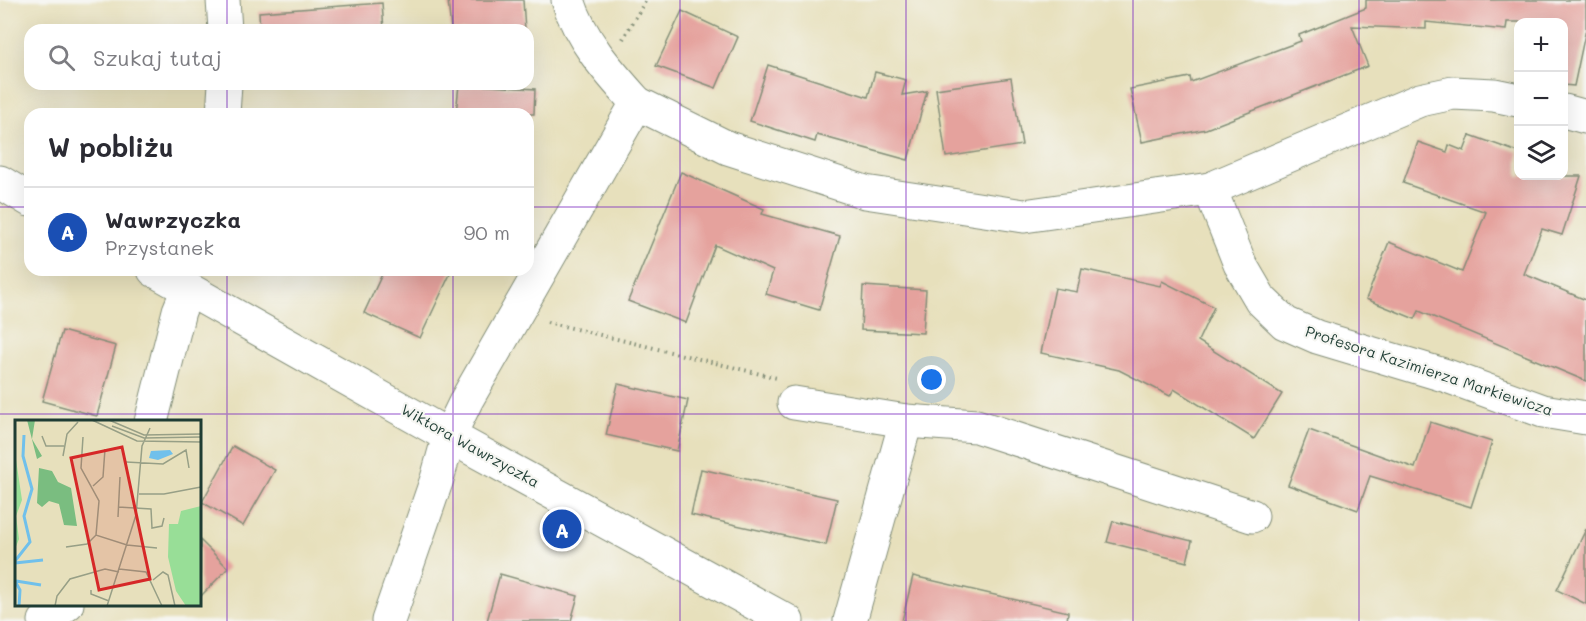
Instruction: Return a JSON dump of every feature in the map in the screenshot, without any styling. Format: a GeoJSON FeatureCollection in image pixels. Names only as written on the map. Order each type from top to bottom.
{"type":"FeatureCollection","features":[{"type":"Feature","properties":{"kind":"street"},"geometry":{"type":"LineString","coordinates":[[223,0],[225,24]]}},
{"type":"Feature","properties":{"kind":"street"},"geometry":{"type":"LineString","coordinates":[[568,0],[589,43],[606,68],[637,103],[728,148],[866,192],[1024,216],[1210,189],[1420,100],[1453,93],[1494,95],[1514,99]]}},
{"type":"Feature","properties":{"kind":"street"},"geometry":{"type":"LineString","coordinates":[[223,108],[225,90]]}},
{"type":"Feature","properties":{"kind":"street"},"geometry":{"type":"LineString","coordinates":[[388,621],[444,458],[449,436],[467,399],[637,103]]}},
{"type":"Feature","properties":{"kind":"street"},"geometry":{"type":"LineString","coordinates":[[1568,112],[1586,117]]}},
{"type":"Feature","properties":{"kind":"street"},"geometry":{"type":"LineString","coordinates":[[0,182],[24,196]]}},
{"type":"Feature","properties":{"kind":"street","name":"Profesora Kazimierza Markiewicza"},"geometry":{"type":"LineString","coordinates":[[1210,189],[1240,264],[1261,300],[1286,322],[1317,337],[1447,375],[1543,411],[1586,418]]}},
{"type":"Feature","properties":{"kind":"street","name":"Wiktora Wawrzyczka"},"geometry":{"type":"LineString","coordinates":[[166,276],[449,436],[787,621]]}},
{"type":"Feature","properties":{"kind":"street"},"geometry":{"type":"LineString","coordinates":[[152,420],[179,311],[188,289]]}},
{"type":"Feature","properties":{"kind":"street"},"geometry":{"type":"LineString","coordinates":[[794,404],[906,422],[976,426],[1252,516]]}},
{"type":"Feature","properties":{"kind":"street"},"geometry":{"type":"LineString","coordinates":[[850,621],[906,422]]}},
{"type":"Feature","properties":{"kind":"street"},"geometry":{"type":"LineString","coordinates":[[45,621],[64,606]]}},
{"type":"Feature","properties":{"kind":"path"},"geometry":{"type":"LineString","coordinates":[[606,68],[646,0]]}},
{"type":"Feature","properties":{"kind":"path"},"geometry":{"type":"LineString","coordinates":[[548,322],[777,377],[794,404]]}},
{"type":"Feature","properties":{"kind":"building"},"geometry":{"type":"Polygon","coordinates":[[[448,0],[523,0],[525,24],[450,24],[448,0]]]}},
{"type":"Feature","properties":{"kind":"building"},"geometry":{"type":"Polygon","coordinates":[[[1366,0],[1586,0],[1586,29],[1574,86],[1568,85],[1568,18],[1514,18],[1514,22],[1507,22],[1506,30],[1426,22],[1426,29],[1352,26],[1368,66],[1206,129],[1142,142],[1130,89],[1190,77],[1191,82],[1301,41],[1299,35],[1366,8],[1366,0]]]}},
{"type":"Feature","properties":{"kind":"building"},"geometry":{"type":"Polygon","coordinates":[[[382,3],[384,24],[260,24],[259,12],[382,3]]]}},
{"type":"Feature","properties":{"kind":"building"},"geometry":{"type":"Polygon","coordinates":[[[682,11],[738,37],[716,88],[656,66],[682,11]]]}},
{"type":"Feature","properties":{"kind":"building"},"geometry":{"type":"Polygon","coordinates":[[[768,65],[868,97],[875,72],[906,80],[902,95],[927,91],[908,160],[817,135],[815,142],[750,121],[768,65]]]}},
{"type":"Feature","properties":{"kind":"building"},"geometry":{"type":"Polygon","coordinates":[[[1011,78],[1022,145],[946,157],[936,89],[1011,78]]]}},
{"type":"Feature","properties":{"kind":"building"},"geometry":{"type":"Polygon","coordinates":[[[535,89],[534,114],[534,108],[457,108],[458,90],[535,89]]]}},
{"type":"Feature","properties":{"kind":"building"},"geometry":{"type":"Polygon","coordinates":[[[1470,135],[1514,151],[1514,180],[1568,180],[1568,176],[1581,176],[1562,235],[1542,229],[1524,274],[1586,300],[1586,381],[1419,311],[1415,319],[1366,299],[1389,242],[1462,272],[1486,212],[1403,183],[1418,142],[1447,152],[1449,145],[1464,151],[1470,135]]]}},
{"type":"Feature","properties":{"kind":"building"},"geometry":{"type":"Polygon","coordinates":[[[681,172],[764,209],[762,214],[840,236],[819,310],[766,294],[773,271],[715,245],[686,323],[628,301],[681,172]]]}},
{"type":"Feature","properties":{"kind":"building"},"geometry":{"type":"Polygon","coordinates":[[[1082,269],[1160,286],[1162,281],[1214,307],[1198,341],[1282,394],[1254,439],[1174,389],[1170,396],[1119,370],[1041,353],[1055,288],[1077,292],[1082,269]]]}},
{"type":"Feature","properties":{"kind":"building"},"geometry":{"type":"Polygon","coordinates":[[[381,276],[449,276],[420,338],[364,313],[381,276]]]}},
{"type":"Feature","properties":{"kind":"building"},"geometry":{"type":"Polygon","coordinates":[[[863,286],[926,290],[923,333],[861,330],[863,286]]]}},
{"type":"Feature","properties":{"kind":"building"},"geometry":{"type":"Polygon","coordinates":[[[62,331],[116,346],[97,416],[42,401],[62,331]]]}},
{"type":"Feature","properties":{"kind":"building"},"geometry":{"type":"Polygon","coordinates":[[[618,384],[688,400],[677,451],[606,435],[618,384]]]}},
{"type":"Feature","properties":{"kind":"building"},"geometry":{"type":"Polygon","coordinates":[[[1430,422],[1492,442],[1471,507],[1370,476],[1358,510],[1288,485],[1309,430],[1415,468],[1430,422]]]}},
{"type":"Feature","properties":{"kind":"building"},"geometry":{"type":"Polygon","coordinates":[[[233,446],[275,470],[243,526],[202,502],[233,446]]]}},
{"type":"Feature","properties":{"kind":"building"},"geometry":{"type":"Polygon","coordinates":[[[701,469],[837,499],[826,545],[691,515],[701,469]]]}},
{"type":"Feature","properties":{"kind":"building"},"geometry":{"type":"Polygon","coordinates":[[[1113,521],[1192,541],[1187,562],[1107,542],[1113,521]]]}},
{"type":"Feature","properties":{"kind":"building"},"geometry":{"type":"Polygon","coordinates":[[[1586,529],[1586,604],[1557,590],[1586,529]]]}},
{"type":"Feature","properties":{"kind":"building"},"geometry":{"type":"Polygon","coordinates":[[[201,541],[228,568],[201,596],[201,541]]]}},
{"type":"Feature","properties":{"kind":"building"},"geometry":{"type":"Polygon","coordinates":[[[500,574],[578,596],[571,621],[487,621],[500,574]]]}},
{"type":"Feature","properties":{"kind":"building"},"geometry":{"type":"Polygon","coordinates":[[[913,576],[1068,612],[1067,621],[902,621],[913,576]]]}},
{"type":"Feature","properties":{"kind":"place","name":"Wawrzyczka"},"geometry":{"type":"Point","coordinates":[562,529]}}]}
